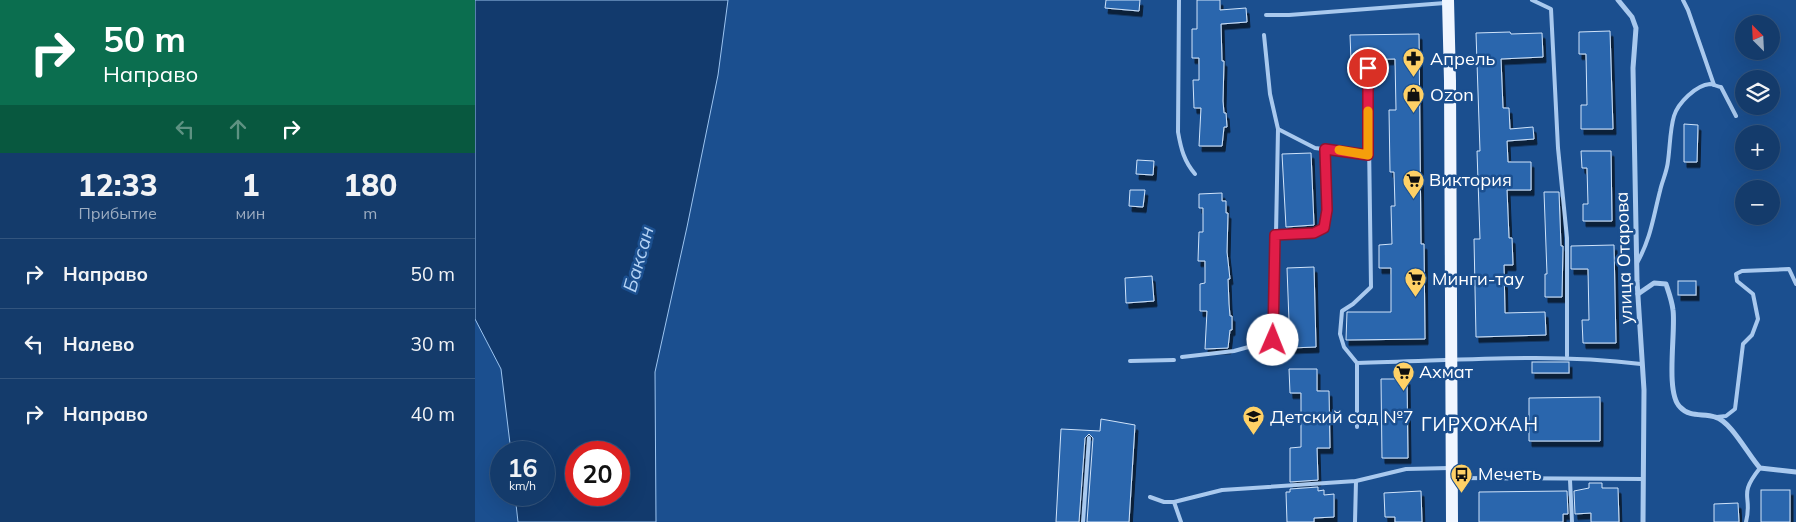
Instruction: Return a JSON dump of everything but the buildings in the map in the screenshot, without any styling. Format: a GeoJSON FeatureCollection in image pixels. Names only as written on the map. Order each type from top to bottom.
{"type":"FeatureCollection","features":[{"type":"Feature","properties":{"kind":"main road"},"geometry":{"type":"LineString","coordinates":[[1448,1],[1450,90],[1450,473],[1452,522]]}},
{"type":"Feature","properties":{"kind":"street","name":"улица Отарова"},"geometry":{"type":"LineString","coordinates":[[1618,0],[1632,17],[1637,28],[1633,68],[1638,294],[1644,390],[1643,522]]}},
{"type":"Feature","properties":{"kind":"street"},"geometry":{"type":"LineString","coordinates":[[1638,294],[1654,282],[1666,284],[1673,311],[1675,400],[1680,408],[1689,414],[1717,417],[1741,439],[1750,457],[1760,468],[1796,472]]}},
{"type":"Feature","properties":{"kind":"lane"},"geometry":{"type":"LineString","coordinates":[[1179,0],[1178,132],[1181,150],[1187,165],[1195,174]]}},
{"type":"Feature","properties":{"kind":"lane"},"geometry":{"type":"LineString","coordinates":[[1532,0],[1551,8],[1558,148],[1567,238],[1567,356]]}},
{"type":"Feature","properties":{"kind":"lane"},"geometry":{"type":"LineString","coordinates":[[1683,0],[1714,85]]}},
{"type":"Feature","properties":{"kind":"lane"},"geometry":{"type":"LineString","coordinates":[[1266,15],[1289,15],[1448,1]]}},
{"type":"Feature","properties":{"kind":"lane"},"geometry":{"type":"LineString","coordinates":[[1182,357],[1234,351],[1273,340],[1278,129],[1270,94],[1264,35]]}},
{"type":"Feature","properties":{"kind":"lane"},"geometry":{"type":"LineString","coordinates":[[1357,427],[1357,364],[1343,347],[1341,311],[1353,304],[1371,287],[1368,68]]}},
{"type":"Feature","properties":{"kind":"lane"},"geometry":{"type":"LineString","coordinates":[[1637,263],[1647,245],[1656,215],[1659,191],[1668,164],[1674,116],[1688,96],[1699,88],[1714,85],[1721,87],[1737,116]]}},
{"type":"Feature","properties":{"kind":"lane"},"geometry":{"type":"LineString","coordinates":[[1278,129],[1315,148],[1368,155]]}},
{"type":"Feature","properties":{"kind":"lane"},"geometry":{"type":"LineString","coordinates":[[1275,235],[1314,233],[1324,228],[1327,210],[1325,149]]}},
{"type":"Feature","properties":{"kind":"lane"},"geometry":{"type":"LineString","coordinates":[[1717,417],[1726,416],[1735,409],[1743,344],[1752,335],[1758,319],[1753,294],[1737,281],[1736,274],[1742,271],[1789,269],[1796,284]]}},
{"type":"Feature","properties":{"kind":"lane"},"geometry":{"type":"LineString","coordinates":[[1357,364],[1450,358],[1567,356],[1641,364]]}},
{"type":"Feature","properties":{"kind":"lane"},"geometry":{"type":"LineString","coordinates":[[1130,361],[1174,360]]}},
{"type":"Feature","properties":{"kind":"lane"},"geometry":{"type":"LineString","coordinates":[[1083,522],[1089,438]]}},
{"type":"Feature","properties":{"kind":"lane"},"geometry":{"type":"LineString","coordinates":[[1746,522],[1746,490],[1748,482],[1760,468]]}},
{"type":"Feature","properties":{"kind":"lane"},"geometry":{"type":"LineString","coordinates":[[1150,497],[1164,502],[1175,502],[1221,490],[1356,481],[1406,469],[1571,480],[1643,479]]}},
{"type":"Feature","properties":{"kind":"lane"},"geometry":{"type":"LineString","coordinates":[[1571,480],[1572,522]]}},
{"type":"Feature","properties":{"kind":"lane"},"geometry":{"type":"LineString","coordinates":[[1355,522],[1356,481]]}},
{"type":"Feature","properties":{"kind":"lane"},"geometry":{"type":"LineString","coordinates":[[1175,502],[1181,522]]}},
{"type":"Feature","properties":{"kind":"water","name":"Баксан"},"geometry":{"type":"Polygon","coordinates":[[[475,0],[728,0],[718,75],[655,372],[656,522],[518,522],[516,506],[555,506],[555,441],[510,441],[501,369],[475,319],[475,0]]]}},
{"type":"Feature","properties":{"kind":"slow traffic"},"geometry":{"type":"LineString","coordinates":[[1339,150],[1368,155],[1368,111]]}},
{"type":"Feature","properties":{"kind":"place","name":"Апрель"},"geometry":{"type":"Point","coordinates":[1414,78]}},
{"type":"Feature","properties":{"kind":"place","name":"Ozon"},"geometry":{"type":"Point","coordinates":[1414,114]}},
{"type":"Feature","properties":{"kind":"place","name":"Виктория"},"geometry":{"type":"Point","coordinates":[1413,199]}},
{"type":"Feature","properties":{"kind":"place","name":"Минги-тау"},"geometry":{"type":"Point","coordinates":[1416,298]}},
{"type":"Feature","properties":{"kind":"place","name":"Ахмат"},"geometry":{"type":"Point","coordinates":[1403,391]}},
{"type":"Feature","properties":{"kind":"place","name":"Детский сад №7"},"geometry":{"type":"Point","coordinates":[1254,436]}},
{"type":"Feature","properties":{"kind":"place","name":"Мечеть"},"geometry":{"type":"Point","coordinates":[1462,493]}},
{"type":"Feature","properties":{"kind":"district","name":"ГИРХОЖАН"},"geometry":{"type":"Point","coordinates":[1480,424]}},
{"type":"Feature","properties":{"kind":"route"},"geometry":{"type":"LineString","coordinates":[[1273,340],[1275,235],[1314,233],[1324,228],[1327,210],[1325,149],[1368,155],[1368,68]]}}]}
